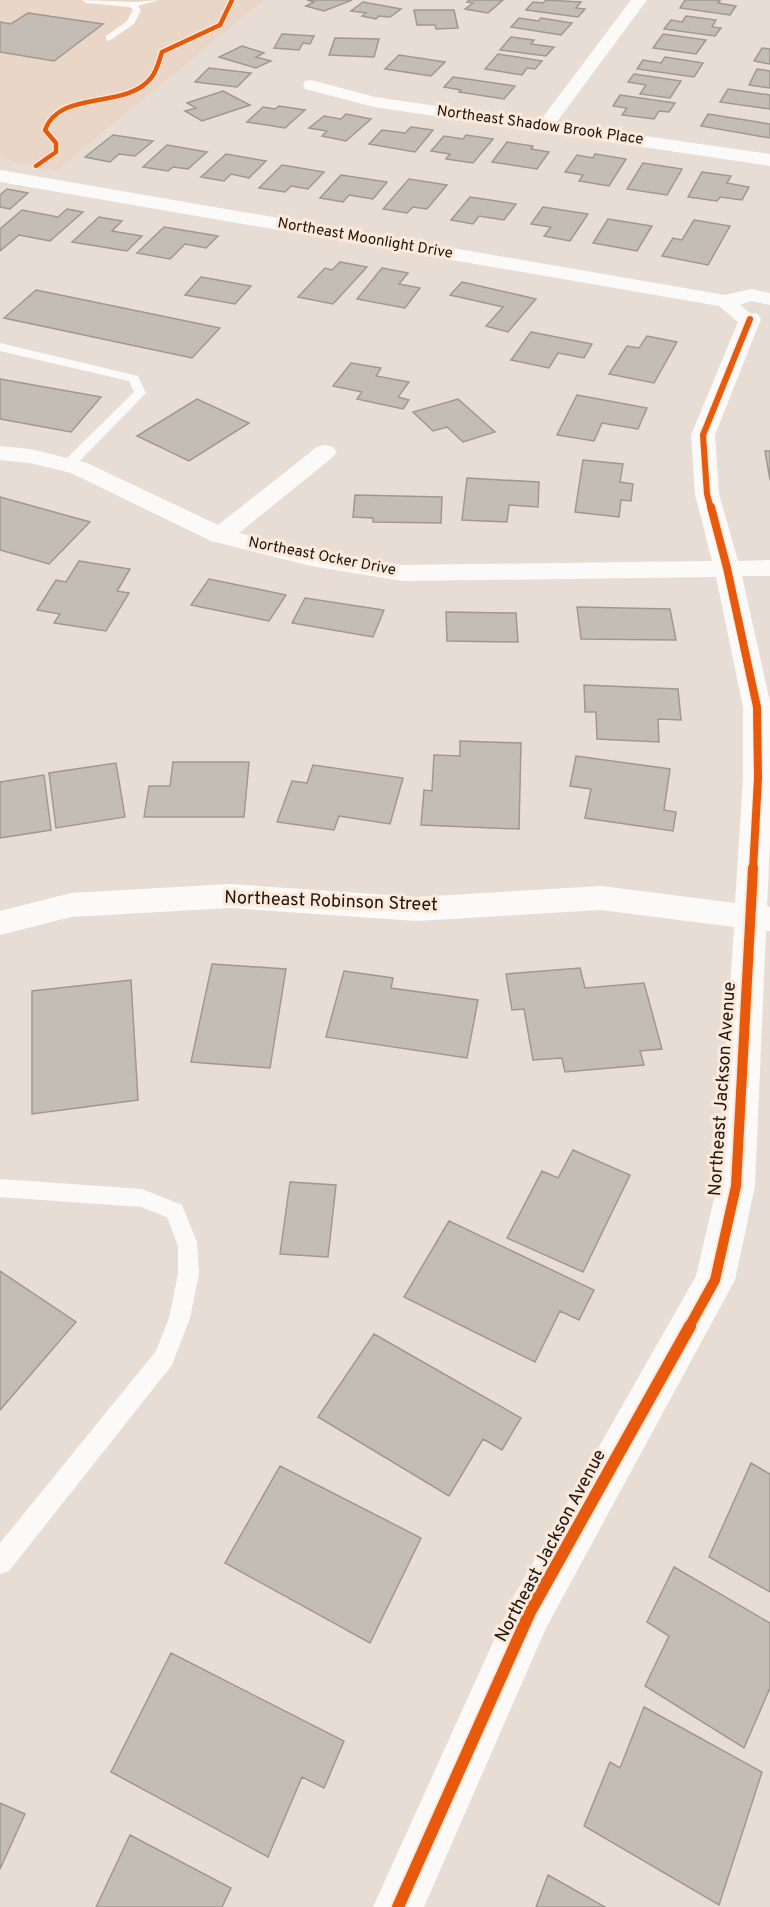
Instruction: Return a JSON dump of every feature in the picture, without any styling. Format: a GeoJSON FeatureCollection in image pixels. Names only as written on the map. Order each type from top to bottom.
{"type":"FeatureCollection","features":[{"type":"Feature","properties":{"kind":"street"},"geometry":{"type":"LineString","coordinates":[[545,126],[639,0]]}},
{"type":"Feature","properties":{"kind":"street","name":"Northeast Shadow Brook Place"},"geometry":{"type":"LineString","coordinates":[[311,85],[374,102],[770,160]]}},
{"type":"Feature","properties":{"kind":"street","name":"Northeast Moonlight Drive"},"geometry":{"type":"LineString","coordinates":[[0,176],[757,302]]}},
{"type":"Feature","properties":{"kind":"street","name":"Northeast Jackson Avenue"},"geometry":{"type":"LineString","coordinates":[[398,1907],[530,1612],[715,1280],[736,1186],[760,917],[757,707],[727,568],[707,494],[704,435],[757,302]]}},
{"type":"Feature","properties":{"kind":"street"},"geometry":{"type":"LineString","coordinates":[[220,536],[326,452]]}},
{"type":"Feature","properties":{"kind":"street","name":"Northeast Ocker Drive"},"geometry":{"type":"LineString","coordinates":[[0,453],[30,456],[79,468],[220,536],[311,558],[402,573],[770,568]]}},
{"type":"Feature","properties":{"kind":"street","name":"Northeast Robinson Street"},"geometry":{"type":"LineString","coordinates":[[0,923],[71,905],[230,896],[417,909],[601,898],[760,917]]}},
{"type":"Feature","properties":{"kind":"lane"},"geometry":{"type":"LineString","coordinates":[[86,0],[133,5],[155,0]]}},
{"type":"Feature","properties":{"kind":"lane"},"geometry":{"type":"LineString","coordinates":[[109,38],[131,22],[137,10],[133,5]]}},
{"type":"Feature","properties":{"kind":"lane"},"geometry":{"type":"LineString","coordinates":[[0,347],[134,379],[140,393],[68,465]]}},
{"type":"Feature","properties":{"kind":"lane"},"geometry":{"type":"LineString","coordinates":[[0,1188],[142,1198],[175,1211],[188,1245],[187,1287],[177,1331],[164,1358],[0,1562]]}},
{"type":"Feature","properties":{"kind":"shaded area"},"geometry":{"type":"Polygon","coordinates":[[[0,0],[264,0],[56,171],[0,158],[0,0]]]}},
{"type":"Feature","properties":{"kind":"building"},"geometry":{"type":"Polygon","coordinates":[[[307,0],[352,0],[324,11],[306,6],[314,2],[307,0]]]}},
{"type":"Feature","properties":{"kind":"building"},"geometry":{"type":"Polygon","coordinates":[[[469,0],[503,0],[488,13],[465,9],[473,3],[467,2],[469,0]]]}},
{"type":"Feature","properties":{"kind":"building"},"geometry":{"type":"Polygon","coordinates":[[[546,0],[581,2],[576,8],[585,9],[578,17],[526,10],[533,2],[543,3],[546,0]]]}},
{"type":"Feature","properties":{"kind":"building"},"geometry":{"type":"Polygon","coordinates":[[[685,0],[715,0],[720,1],[718,3],[736,6],[730,15],[680,8],[685,0]]]}},
{"type":"Feature","properties":{"kind":"building"},"geometry":{"type":"Polygon","coordinates":[[[363,2],[401,9],[390,17],[379,16],[376,19],[362,16],[366,13],[351,11],[363,2]]]}},
{"type":"Feature","properties":{"kind":"building"},"geometry":{"type":"Polygon","coordinates":[[[414,10],[454,10],[458,28],[436,29],[435,25],[417,25],[414,10]]]}},
{"type":"Feature","properties":{"kind":"building"},"geometry":{"type":"Polygon","coordinates":[[[28,13],[103,24],[54,61],[0,52],[0,22],[11,24],[28,13]]]}},
{"type":"Feature","properties":{"kind":"building"},"geometry":{"type":"Polygon","coordinates":[[[686,16],[716,20],[712,27],[721,28],[715,36],[664,29],[671,20],[682,22],[686,16]]]}},
{"type":"Feature","properties":{"kind":"building"},"geometry":{"type":"Polygon","coordinates":[[[519,18],[538,21],[541,18],[572,23],[561,35],[511,27],[519,18]]]}},
{"type":"Feature","properties":{"kind":"building"},"geometry":{"type":"Polygon","coordinates":[[[282,34],[314,36],[310,44],[303,43],[299,50],[274,48],[282,34]]]}},
{"type":"Feature","properties":{"kind":"building"},"geometry":{"type":"Polygon","coordinates":[[[663,34],[706,40],[696,54],[653,48],[663,34]]]}},
{"type":"Feature","properties":{"kind":"building"},"geometry":{"type":"Polygon","coordinates":[[[511,37],[534,40],[531,44],[554,47],[546,56],[500,50],[511,37]]]}},
{"type":"Feature","properties":{"kind":"building"},"geometry":{"type":"Polygon","coordinates":[[[335,38],[379,39],[374,57],[329,55],[335,38]]]}},
{"type":"Feature","properties":{"kind":"building"},"geometry":{"type":"Polygon","coordinates":[[[242,46],[264,53],[256,57],[271,61],[256,68],[219,57],[242,46]]]}},
{"type":"Feature","properties":{"kind":"building"},"geometry":{"type":"Polygon","coordinates":[[[762,48],[770,49],[770,64],[754,61],[762,48]]]}},
{"type":"Feature","properties":{"kind":"building"},"geometry":{"type":"Polygon","coordinates":[[[498,54],[542,61],[535,69],[527,68],[522,75],[485,69],[498,54]]]}},
{"type":"Feature","properties":{"kind":"building"},"geometry":{"type":"Polygon","coordinates":[[[399,55],[445,62],[431,76],[385,69],[399,55]]]}},
{"type":"Feature","properties":{"kind":"building"},"geometry":{"type":"Polygon","coordinates":[[[665,57],[703,63],[694,77],[637,69],[643,60],[661,63],[665,57]]]}},
{"type":"Feature","properties":{"kind":"building"},"geometry":{"type":"Polygon","coordinates":[[[209,68],[251,73],[237,87],[195,82],[209,68]]]}},
{"type":"Feature","properties":{"kind":"building"},"geometry":{"type":"Polygon","coordinates":[[[757,69],[770,71],[770,88],[749,85],[757,69]]]}},
{"type":"Feature","properties":{"kind":"building"},"geometry":{"type":"Polygon","coordinates":[[[634,74],[681,81],[670,98],[640,94],[646,85],[628,82],[634,74]]]}},
{"type":"Feature","properties":{"kind":"building"},"geometry":{"type":"Polygon","coordinates":[[[453,77],[515,86],[504,99],[459,92],[461,90],[444,87],[453,77]]]}},
{"type":"Feature","properties":{"kind":"building"},"geometry":{"type":"Polygon","coordinates":[[[728,89],[770,95],[770,109],[720,102],[728,89]]]}},
{"type":"Feature","properties":{"kind":"building"},"geometry":{"type":"Polygon","coordinates":[[[223,91],[250,105],[202,121],[185,111],[196,108],[187,103],[223,91]]]}},
{"type":"Feature","properties":{"kind":"building"},"geometry":{"type":"Polygon","coordinates":[[[620,95],[675,103],[669,112],[659,111],[654,119],[622,115],[627,108],[613,106],[620,95]]]}},
{"type":"Feature","properties":{"kind":"building"},"geometry":{"type":"Polygon","coordinates":[[[279,106],[305,110],[285,128],[247,122],[263,107],[275,109],[279,106]]]}},
{"type":"Feature","properties":{"kind":"building"},"geometry":{"type":"Polygon","coordinates":[[[346,114],[371,119],[346,141],[322,136],[327,131],[309,128],[324,116],[341,119],[346,114]]]}},
{"type":"Feature","properties":{"kind":"building"},"geometry":{"type":"Polygon","coordinates":[[[708,114],[770,124],[770,138],[701,126],[708,114]]]}},
{"type":"Feature","properties":{"kind":"building"},"geometry":{"type":"Polygon","coordinates":[[[411,127],[433,130],[415,152],[369,144],[382,130],[405,133],[411,127]]]}},
{"type":"Feature","properties":{"kind":"building"},"geometry":{"type":"Polygon","coordinates":[[[113,135],[153,141],[135,156],[119,154],[110,162],[85,157],[113,135]]]}},
{"type":"Feature","properties":{"kind":"building"},"geometry":{"type":"Polygon","coordinates":[[[466,135],[493,139],[473,163],[446,159],[450,154],[431,151],[444,136],[463,139],[466,135]]]}},
{"type":"Feature","properties":{"kind":"building"},"geometry":{"type":"Polygon","coordinates":[[[507,142],[533,146],[531,149],[549,152],[537,169],[492,162],[507,142]]]}},
{"type":"Feature","properties":{"kind":"building"},"geometry":{"type":"Polygon","coordinates":[[[167,145],[207,152],[188,169],[173,167],[168,171],[143,167],[167,145]]]}},
{"type":"Feature","properties":{"kind":"building"},"geometry":{"type":"Polygon","coordinates":[[[226,154],[266,161],[249,178],[231,174],[224,181],[201,177],[226,154]]]}},
{"type":"Feature","properties":{"kind":"building"},"geometry":{"type":"Polygon","coordinates":[[[595,154],[626,159],[609,186],[579,181],[583,175],[565,172],[577,155],[593,158],[595,154]]]}},
{"type":"Feature","properties":{"kind":"building"},"geometry":{"type":"Polygon","coordinates":[[[643,163],[682,169],[667,195],[627,189],[643,163]]]}},
{"type":"Feature","properties":{"kind":"building"},"geometry":{"type":"Polygon","coordinates":[[[282,165],[324,172],[308,189],[291,186],[285,192],[259,188],[282,165]]]}},
{"type":"Feature","properties":{"kind":"building"},"geometry":{"type":"Polygon","coordinates":[[[702,172],[731,176],[727,183],[749,187],[742,200],[720,197],[717,201],[688,197],[702,172]]]}},
{"type":"Feature","properties":{"kind":"building"},"geometry":{"type":"Polygon","coordinates":[[[341,175],[387,182],[373,199],[349,195],[343,202],[320,198],[341,175]]]}},
{"type":"Feature","properties":{"kind":"building"},"geometry":{"type":"Polygon","coordinates":[[[409,179],[447,185],[427,209],[413,207],[407,213],[383,209],[409,179]]]}},
{"type":"Feature","properties":{"kind":"building"},"geometry":{"type":"Polygon","coordinates":[[[7,189],[28,193],[10,209],[0,207],[0,195],[7,189]]]}},
{"type":"Feature","properties":{"kind":"building"},"geometry":{"type":"Polygon","coordinates":[[[470,197],[516,204],[504,220],[479,216],[473,224],[451,220],[470,197]]]}},
{"type":"Feature","properties":{"kind":"building"},"geometry":{"type":"Polygon","coordinates":[[[543,207],[588,214],[570,241],[544,236],[551,227],[531,224],[543,207]]]}},
{"type":"Feature","properties":{"kind":"building"},"geometry":{"type":"Polygon","coordinates":[[[67,209],[83,212],[50,241],[19,235],[0,251],[0,229],[22,210],[58,217],[67,209]]]}},
{"type":"Feature","properties":{"kind":"building"},"geometry":{"type":"Polygon","coordinates":[[[99,217],[122,221],[112,231],[142,236],[127,251],[72,242],[99,217]]]}},
{"type":"Feature","properties":{"kind":"building"},"geometry":{"type":"Polygon","coordinates":[[[608,219],[652,226],[637,251],[593,243],[608,219]]]}},
{"type":"Feature","properties":{"kind":"building"},"geometry":{"type":"Polygon","coordinates":[[[694,220],[730,226],[708,265],[662,256],[673,238],[682,240],[694,220]]]}},
{"type":"Feature","properties":{"kind":"building"},"geometry":{"type":"Polygon","coordinates":[[[164,227],[218,236],[206,248],[185,244],[170,259],[137,253],[164,227]]]}},
{"type":"Feature","properties":{"kind":"building"},"geometry":{"type":"Polygon","coordinates":[[[340,262],[367,267],[333,304],[298,297],[325,268],[332,270],[340,262]]]}},
{"type":"Feature","properties":{"kind":"building"},"geometry":{"type":"Polygon","coordinates":[[[382,268],[408,273],[399,284],[420,288],[405,308],[357,299],[382,268]]]}},
{"type":"Feature","properties":{"kind":"building"},"geometry":{"type":"Polygon","coordinates":[[[201,277],[251,286],[235,304],[185,295],[201,277]]]}},
{"type":"Feature","properties":{"kind":"building"},"geometry":{"type":"Polygon","coordinates":[[[462,282],[536,299],[508,332],[486,326],[503,307],[450,295],[462,282]]]}},
{"type":"Feature","properties":{"kind":"building"},"geometry":{"type":"Polygon","coordinates":[[[36,290],[220,328],[192,358],[4,318],[36,290]]]}},
{"type":"Feature","properties":{"kind":"building"},"geometry":{"type":"Polygon","coordinates":[[[531,332],[592,344],[584,358],[558,353],[549,368],[511,360],[531,332]]]}},
{"type":"Feature","properties":{"kind":"building"},"geometry":{"type":"Polygon","coordinates":[[[647,336],[677,342],[654,383],[609,374],[627,346],[639,348],[647,336]]]}},
{"type":"Feature","properties":{"kind":"building"},"geometry":{"type":"Polygon","coordinates":[[[351,363],[381,368],[376,376],[409,382],[398,397],[409,400],[403,409],[357,399],[362,392],[333,386],[351,363]]]}},
{"type":"Feature","properties":{"kind":"building"},"geometry":{"type":"Polygon","coordinates":[[[0,379],[101,397],[71,432],[0,419],[0,379]]]}},
{"type":"Feature","properties":{"kind":"building"},"geometry":{"type":"Polygon","coordinates":[[[577,395],[647,408],[638,429],[602,423],[594,441],[557,435],[577,395]]]}},
{"type":"Feature","properties":{"kind":"building"},"geometry":{"type":"Polygon","coordinates":[[[197,399],[249,423],[189,461],[137,436],[197,399]]]}},
{"type":"Feature","properties":{"kind":"building"},"geometry":{"type":"Polygon","coordinates":[[[458,399],[495,432],[463,442],[447,427],[433,431],[413,412],[458,399]]]}},
{"type":"Feature","properties":{"kind":"building"},"geometry":{"type":"Polygon","coordinates":[[[765,451],[770,451],[770,480],[765,451]]]}},
{"type":"Feature","properties":{"kind":"building"},"geometry":{"type":"Polygon","coordinates":[[[583,460],[623,464],[620,482],[633,484],[631,501],[621,500],[619,517],[575,512],[583,460]]]}},
{"type":"Feature","properties":{"kind":"building"},"geometry":{"type":"Polygon","coordinates":[[[467,478],[539,482],[538,507],[509,505],[507,522],[462,520],[467,478]]]}},
{"type":"Feature","properties":{"kind":"building"},"geometry":{"type":"Polygon","coordinates":[[[355,495],[442,497],[441,523],[373,522],[373,518],[353,517],[355,495]]]}},
{"type":"Feature","properties":{"kind":"building"},"geometry":{"type":"Polygon","coordinates":[[[0,497],[90,522],[49,564],[0,550],[0,497]]]}},
{"type":"Feature","properties":{"kind":"building"},"geometry":{"type":"Polygon","coordinates":[[[79,561],[130,569],[117,591],[129,593],[106,631],[54,623],[60,614],[37,610],[56,580],[66,582],[79,561]]]}},
{"type":"Feature","properties":{"kind":"building"},"geometry":{"type":"Polygon","coordinates":[[[209,579],[286,595],[269,621],[191,605],[209,579]]]}},
{"type":"Feature","properties":{"kind":"building"},"geometry":{"type":"Polygon","coordinates":[[[305,598],[384,610],[373,637],[292,623],[305,598]]]}},
{"type":"Feature","properties":{"kind":"building"},"geometry":{"type":"Polygon","coordinates":[[[577,607],[670,609],[676,640],[581,639],[577,607]]]}},
{"type":"Feature","properties":{"kind":"building"},"geometry":{"type":"Polygon","coordinates":[[[446,612],[516,613],[518,642],[447,641],[446,612]]]}},
{"type":"Feature","properties":{"kind":"building"},"geometry":{"type":"Polygon","coordinates":[[[584,685],[678,689],[681,720],[658,719],[659,742],[597,739],[596,712],[585,712],[584,685]]]}},
{"type":"Feature","properties":{"kind":"building"},"geometry":{"type":"Polygon","coordinates":[[[460,741],[521,743],[519,829],[421,825],[424,790],[432,791],[434,755],[460,756],[460,741]]]}},
{"type":"Feature","properties":{"kind":"building"},"geometry":{"type":"Polygon","coordinates":[[[576,756],[670,769],[664,810],[676,812],[673,831],[585,818],[591,789],[570,786],[576,756]]]}},
{"type":"Feature","properties":{"kind":"building"},"geometry":{"type":"Polygon","coordinates":[[[173,762],[249,762],[244,817],[144,817],[149,786],[170,786],[173,762]]]}},
{"type":"Feature","properties":{"kind":"building"},"geometry":{"type":"Polygon","coordinates":[[[116,763],[125,817],[56,828],[49,773],[116,763]]]}},
{"type":"Feature","properties":{"kind":"building"},"geometry":{"type":"Polygon","coordinates":[[[313,765],[403,778],[390,824],[339,816],[334,830],[277,822],[292,781],[307,783],[313,765]]]}},
{"type":"Feature","properties":{"kind":"building"},"geometry":{"type":"Polygon","coordinates":[[[44,775],[51,830],[0,838],[0,782],[44,775]]]}},
{"type":"Feature","properties":{"kind":"building"},"geometry":{"type":"Polygon","coordinates":[[[212,964],[286,969],[270,1068],[191,1062],[212,964]]]}},
{"type":"Feature","properties":{"kind":"building"},"geometry":{"type":"Polygon","coordinates":[[[580,968],[585,988],[644,983],[662,1049],[640,1051],[644,1065],[565,1072],[562,1058],[533,1060],[524,1009],[512,1010],[506,974],[580,968]]]}},
{"type":"Feature","properties":{"kind":"building"},"geometry":{"type":"Polygon","coordinates":[[[344,971],[393,978],[391,988],[478,1000],[467,1058],[326,1037],[344,971]]]}},
{"type":"Feature","properties":{"kind":"building"},"geometry":{"type":"Polygon","coordinates":[[[131,980],[138,1100],[32,1114],[32,991],[131,980]]]}},
{"type":"Feature","properties":{"kind":"building"},"geometry":{"type":"Polygon","coordinates":[[[573,1150],[630,1175],[583,1272],[507,1238],[542,1171],[558,1178],[573,1150]]]}},
{"type":"Feature","properties":{"kind":"building"},"geometry":{"type":"Polygon","coordinates":[[[290,1182],[336,1185],[328,1257],[280,1254],[290,1182]]]}},
{"type":"Feature","properties":{"kind":"building"},"geometry":{"type":"Polygon","coordinates":[[[449,1221],[594,1290],[579,1320],[560,1311],[535,1362],[404,1297],[449,1221]]]}},
{"type":"Feature","properties":{"kind":"building"},"geometry":{"type":"Polygon","coordinates":[[[0,1271],[76,1322],[0,1410],[0,1271]]]}},
{"type":"Feature","properties":{"kind":"building"},"geometry":{"type":"Polygon","coordinates":[[[374,1334],[521,1418],[502,1450],[483,1439],[449,1496],[318,1417],[374,1334]]]}},
{"type":"Feature","properties":{"kind":"building"},"geometry":{"type":"Polygon","coordinates":[[[751,1463],[770,1474],[770,1592],[709,1557],[751,1463]]]}},
{"type":"Feature","properties":{"kind":"building"},"geometry":{"type":"Polygon","coordinates":[[[280,1466],[421,1538],[370,1643],[225,1563],[280,1466]]]}},
{"type":"Feature","properties":{"kind":"building"},"geometry":{"type":"Polygon","coordinates":[[[674,1567],[770,1623],[770,1688],[744,1748],[645,1686],[669,1636],[647,1622],[674,1567]]]}},
{"type":"Feature","properties":{"kind":"building"},"geometry":{"type":"Polygon","coordinates":[[[171,1653],[344,1741],[324,1788],[302,1777],[268,1857],[111,1772],[171,1653]]]}},
{"type":"Feature","properties":{"kind":"building"},"geometry":{"type":"Polygon","coordinates":[[[644,1707],[762,1772],[719,1905],[584,1826],[610,1762],[620,1768],[644,1707]]]}},
{"type":"Feature","properties":{"kind":"building"},"geometry":{"type":"Polygon","coordinates":[[[0,1803],[25,1814],[0,1869],[0,1803]]]}},
{"type":"Feature","properties":{"kind":"building"},"geometry":{"type":"Polygon","coordinates":[[[130,1835],[231,1888],[222,1907],[96,1907],[130,1835]]]}},
{"type":"Feature","properties":{"kind":"building"},"geometry":{"type":"Polygon","coordinates":[[[548,1875],[605,1907],[536,1907],[548,1875]]]}},
{"type":"Feature","properties":{"kind":"cycle path"},"geometry":{"type":"LineString","coordinates":[[36,166],[56,152],[56,143],[45,130],[48,121],[56,114],[79,105],[125,95],[141,87],[154,75],[162,52],[220,25],[232,0]]}},
{"type":"Feature","properties":{"kind":"cycle path"},"geometry":{"type":"LineString","coordinates":[[398,1907],[530,1612],[715,1280],[736,1186],[758,778],[757,707],[727,568],[707,494],[703,435],[750,319]]}}]}
